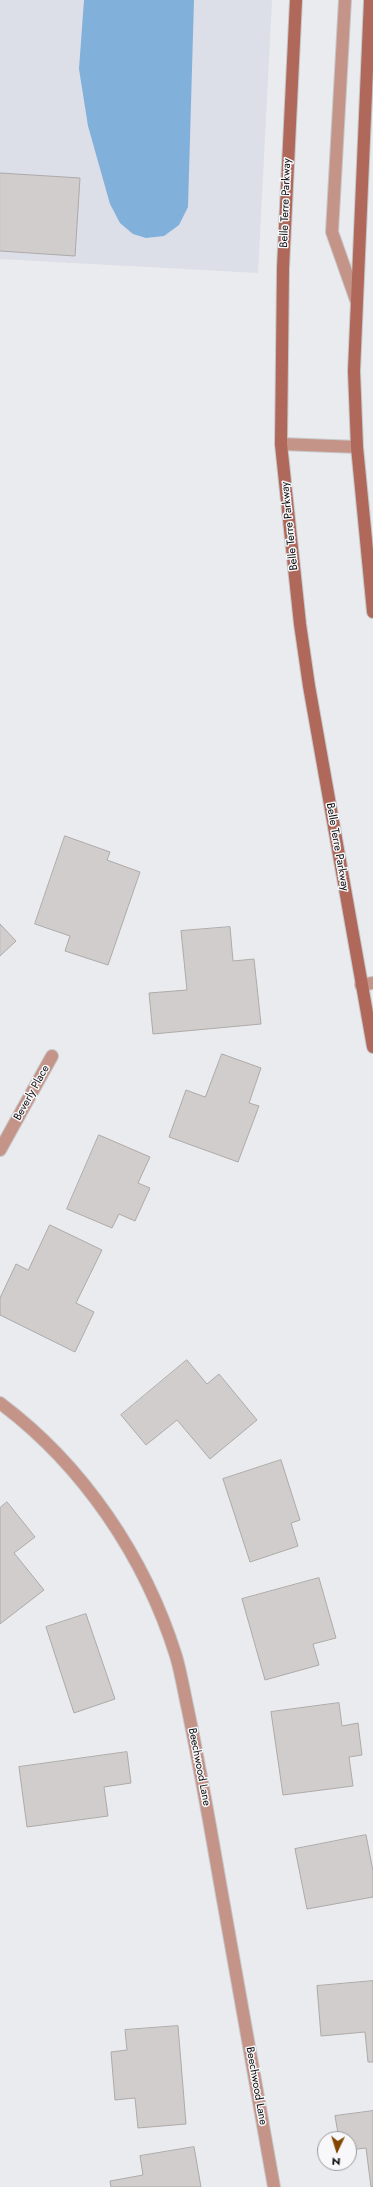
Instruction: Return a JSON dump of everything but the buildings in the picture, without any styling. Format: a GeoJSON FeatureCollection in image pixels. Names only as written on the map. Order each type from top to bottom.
{"type":"FeatureCollection","features":[{"type":"Feature","properties":{"kind":"main road","name":"Belle Terre Parkway"},"geometry":{"type":"LineString","coordinates":[[296,0],[284,268],[281,444],[300,624],[309,686],[367,984],[373,1047]]}},
{"type":"Feature","properties":{"kind":"main road"},"geometry":{"type":"LineString","coordinates":[[370,0],[354,371],[357,447],[373,612]]}},
{"type":"Feature","properties":{"kind":"street"},"geometry":{"type":"LineString","coordinates":[[345,0],[332,232],[356,300]]}},
{"type":"Feature","properties":{"kind":"street"},"geometry":{"type":"LineString","coordinates":[[281,444],[357,447]]}},
{"type":"Feature","properties":{"kind":"street","name":"Beverly Place"},"geometry":{"type":"LineString","coordinates":[[0,1150],[52,1056]]}},
{"type":"Feature","properties":{"kind":"street","name":"Beechwood Lane"},"geometry":{"type":"LineString","coordinates":[[0,1403],[29,1426],[57,1452],[110,1520],[134,1559],[156,1601],[176,1657],[196,1748],[274,2187]]}},
{"type":"Feature","properties":{"kind":"shaded area"},"geometry":{"type":"Polygon","coordinates":[[[0,0],[272,0],[258,273],[0,259],[0,0]]]}},
{"type":"Feature","properties":{"kind":"water"},"geometry":{"type":"Polygon","coordinates":[[[84,0],[194,0],[188,207],[179,225],[164,236],[146,238],[133,234],[120,223],[110,204],[88,126],[79,69],[84,0]]]}}]}
